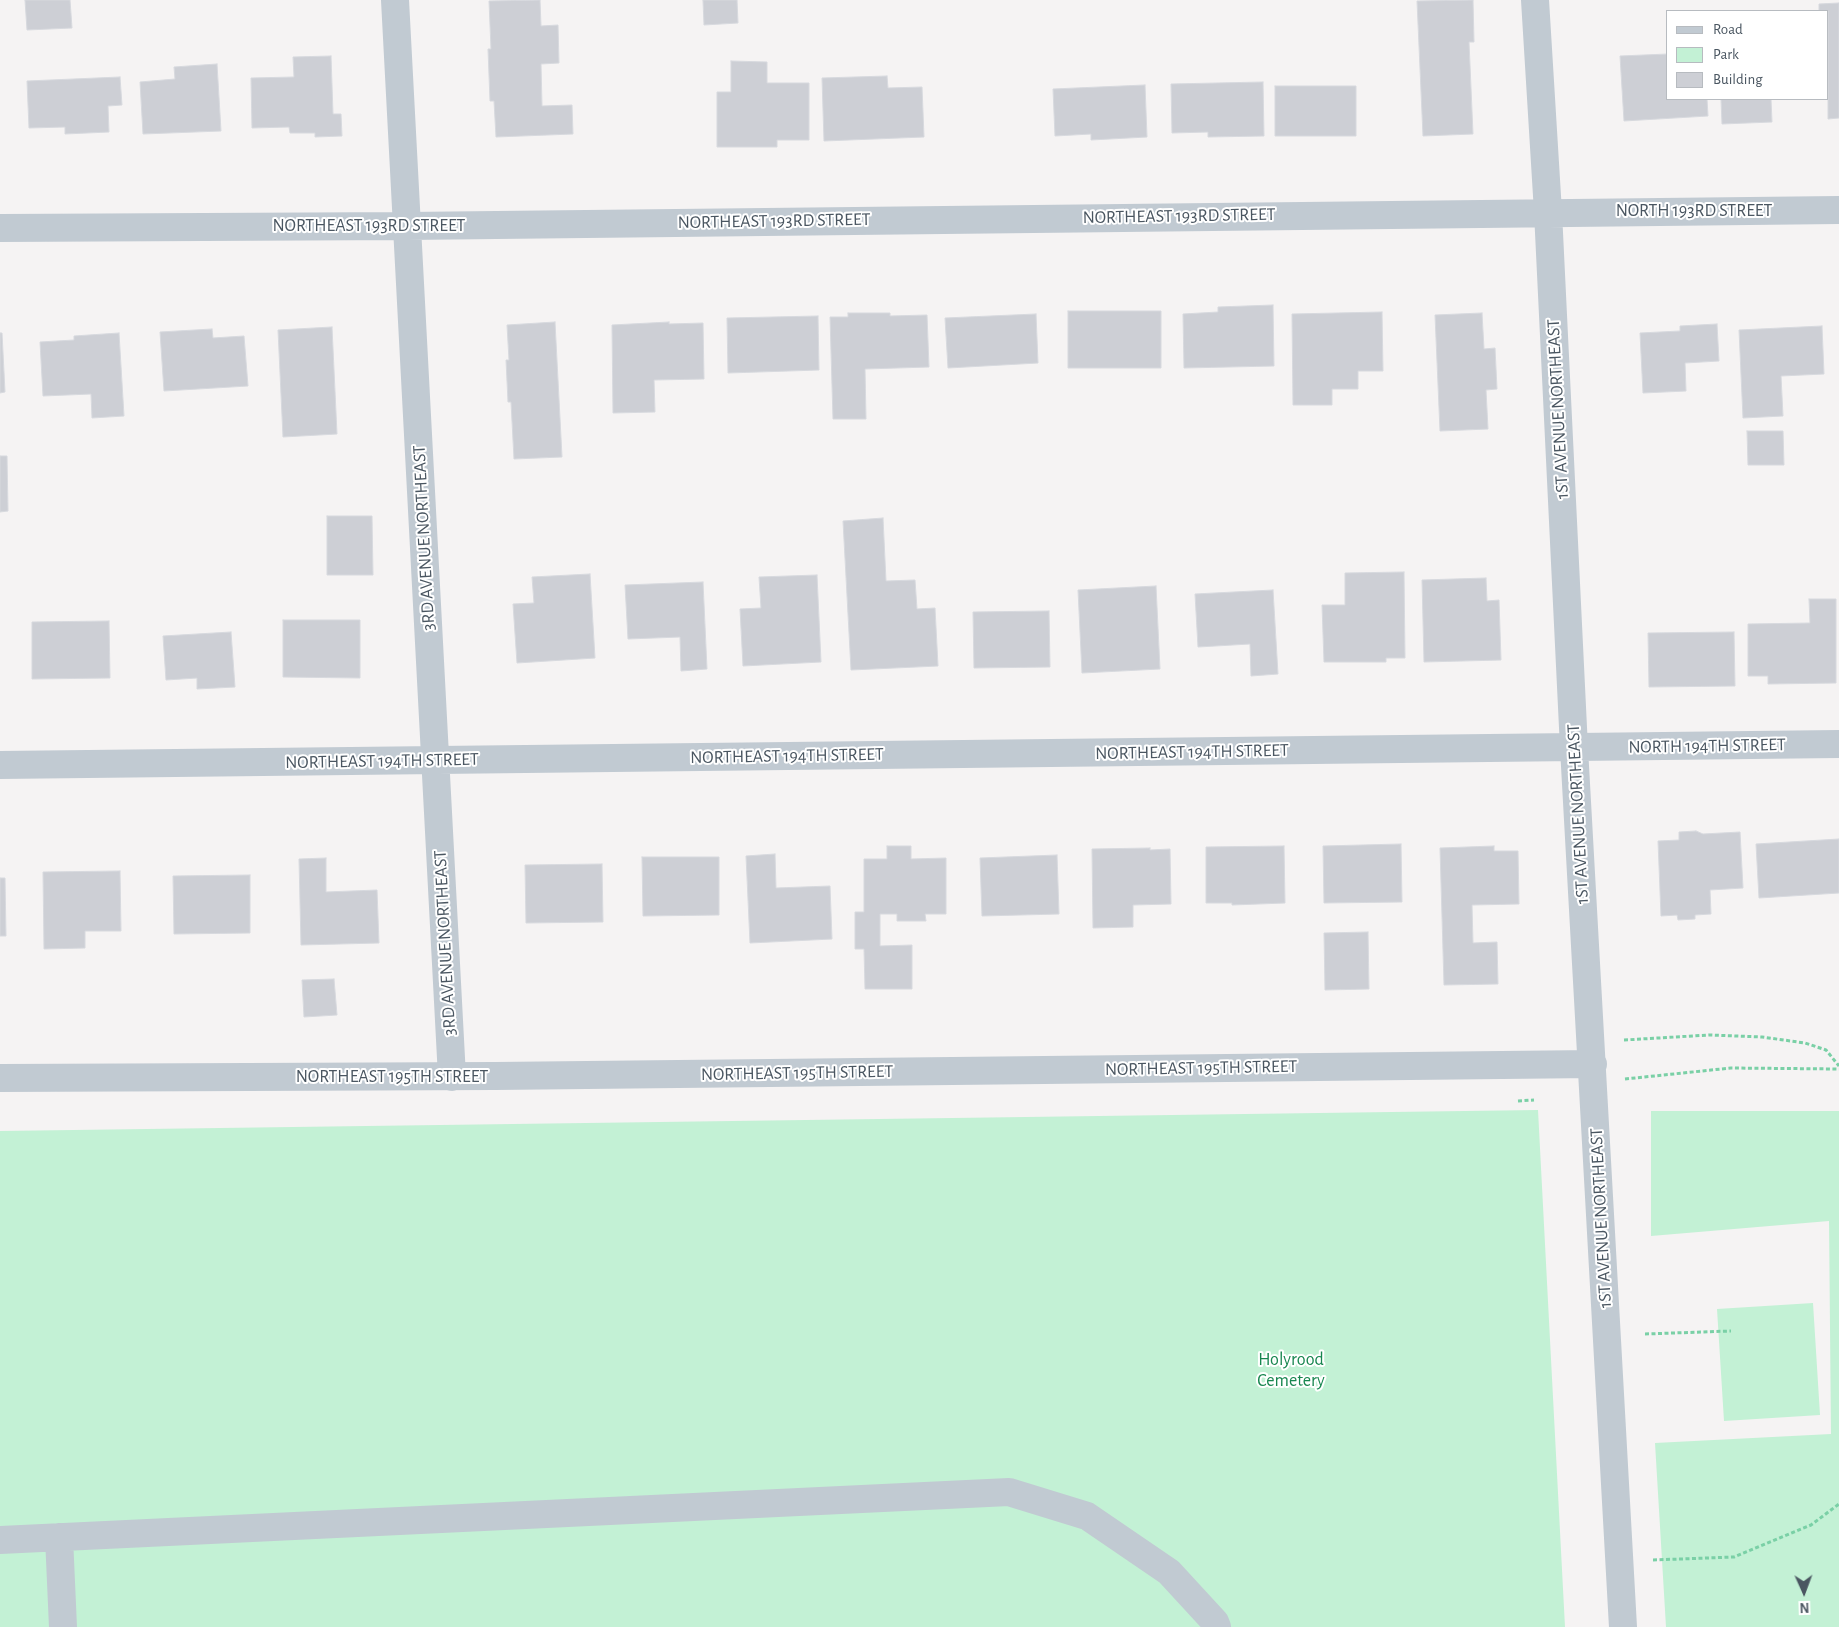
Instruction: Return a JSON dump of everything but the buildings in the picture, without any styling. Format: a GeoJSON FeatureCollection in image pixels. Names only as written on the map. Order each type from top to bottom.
{"type":"FeatureCollection","features":[{"type":"Feature","properties":{"kind":"street","name":"3RD AVENUE NORTHEAST"},"geometry":{"type":"LineString","coordinates":[[395,0],[452,1077]]}},
{"type":"Feature","properties":{"kind":"street","name":"1ST AVENUE NORTHEAST"},"geometry":{"type":"LineString","coordinates":[[1535,0],[1548,212],[1574,748],[1623,1627]]}},
{"type":"Feature","properties":{"kind":"street","name":"NORTH 193RD STREET"},"geometry":{"type":"LineString","coordinates":[[1548,212],[1839,210]]}},
{"type":"Feature","properties":{"kind":"street","name":"NORTHEAST 193RD STREET"},"geometry":{"type":"LineString","coordinates":[[0,228],[407,226],[1548,212]]}},
{"type":"Feature","properties":{"kind":"street","name":"NORTH 194TH STREET"},"geometry":{"type":"LineString","coordinates":[[1574,748],[1839,744]]}},
{"type":"Feature","properties":{"kind":"street","name":"NORTHEAST 194TH STREET"},"geometry":{"type":"LineString","coordinates":[[0,765],[1574,748]]}},
{"type":"Feature","properties":{"kind":"street","name":"NORTHEAST 195TH STREET"},"geometry":{"type":"LineString","coordinates":[[0,1078],[452,1077],[1592,1053]]}},
{"type":"Feature","properties":{"kind":"street"},"geometry":{"type":"LineString","coordinates":[[0,1540],[1009,1492],[1087,1516],[1169,1572],[1215,1622],[1217,1627]]}},
{"type":"Feature","properties":{"kind":"street"},"geometry":{"type":"LineString","coordinates":[[59,1538],[64,1627]]}},
{"type":"Feature","properties":{"kind":"path"},"geometry":{"type":"LineString","coordinates":[[1592,1053],[1710,1035],[1762,1037],[1805,1043],[1826,1050],[1839,1067]]}},
{"type":"Feature","properties":{"kind":"path"},"geometry":{"type":"LineString","coordinates":[[1630,1078],[1731,1068],[1839,1067]]}},
{"type":"Feature","properties":{"kind":"path"},"geometry":{"type":"LineString","coordinates":[[1645,1334],[1731,1331]]}},
{"type":"Feature","properties":{"kind":"path"},"geometry":{"type":"LineString","coordinates":[[1620,1561],[1734,1557],[1811,1525],[1839,1504]]}},
{"type":"Feature","properties":{"kind":"green space","name":"Holyrood Cemetery"},"geometry":{"type":"Polygon","coordinates":[[[1538,1110],[1565,1627],[0,1627],[0,1131],[1538,1110]]]}},
{"type":"Feature","properties":{"kind":"green space"},"geometry":{"type":"Polygon","coordinates":[[[1651,1111],[1839,1111],[1839,1627],[1666,1627],[1655,1443],[1831,1434],[1829,1221],[1651,1236],[1651,1111]]]}},
{"type":"Feature","properties":{"kind":"green space"},"geometry":{"type":"Polygon","coordinates":[[[1813,1303],[1820,1415],[1724,1421],[1717,1309],[1813,1303]]]}}]}
